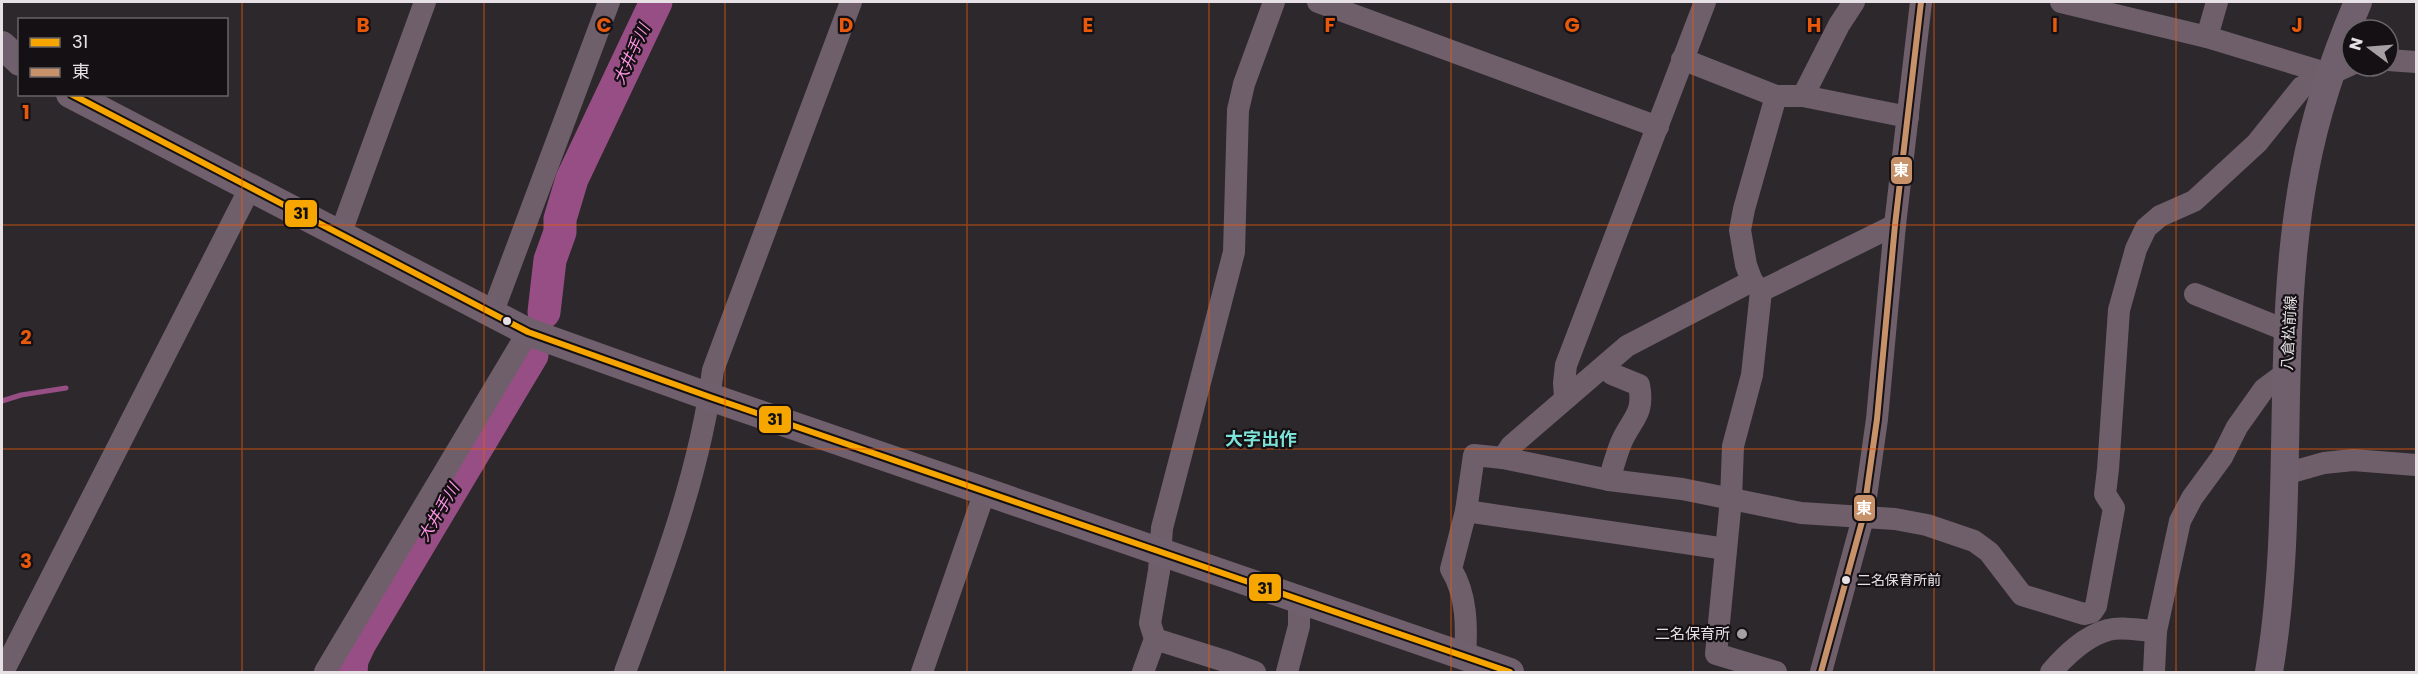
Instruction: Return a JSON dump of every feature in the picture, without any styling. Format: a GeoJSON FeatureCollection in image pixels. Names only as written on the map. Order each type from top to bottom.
{"type":"FeatureCollection","features":[{"type":"Feature","properties":{"kind":"main road","name":"八倉松前線"},"geometry":{"type":"LineString","coordinates":[[2354,18],[2358,2]]}},
{"type":"Feature","properties":{"kind":"main road"},"geometry":{"type":"LineString","coordinates":[[2,45],[18,60]]}},
{"type":"Feature","properties":{"kind":"main road","name":"八倉松前線"},"geometry":{"type":"LineString","coordinates":[[2269,672],[2276,632],[2285,474],[2288,332],[2293,258],[2301,191],[2315,122],[2340,69]]}},
{"type":"Feature","properties":{"kind":"main road"},"geometry":{"type":"LineString","coordinates":[[74,96],[528,332],[710,397],[1510,672]]}},
{"type":"Feature","properties":{"kind":"street"},"geometry":{"type":"LineString","coordinates":[[340,235],[425,2]]}},
{"type":"Feature","properties":{"kind":"street"},"geometry":{"type":"LineString","coordinates":[[492,314],[609,2]]}},
{"type":"Feature","properties":{"kind":"street"},"geometry":{"type":"LineString","coordinates":[[626,672],[678,519],[707,417],[713,369],[851,2]]}},
{"type":"Feature","properties":{"kind":"street"},"geometry":{"type":"LineString","coordinates":[[1143,672],[1155,639],[1150,623],[1162,528],[1234,252],[1240,97],[1274,2]]}},
{"type":"Feature","properties":{"kind":"street"},"geometry":{"type":"LineString","coordinates":[[1318,2],[1658,127]]}},
{"type":"Feature","properties":{"kind":"street"},"geometry":{"type":"LineString","coordinates":[[1565,397],[1566,365],[1705,2]]}},
{"type":"Feature","properties":{"kind":"street"},"geometry":{"type":"LineString","coordinates":[[1803,96],[1839,25],[1854,2]]}},
{"type":"Feature","properties":{"kind":"street"},"geometry":{"type":"LineString","coordinates":[[1821,672],[1863,518],[1877,419],[1895,225],[1921,2]]}},
{"type":"Feature","properties":{"kind":"street"},"geometry":{"type":"LineString","coordinates":[[2061,2],[2340,69]]}},
{"type":"Feature","properties":{"kind":"street"},"geometry":{"type":"LineString","coordinates":[[2207,37],[2217,2]]}},
{"type":"Feature","properties":{"kind":"street"},"geometry":{"type":"LineString","coordinates":[[1682,59],[1776,96],[1803,96],[1908,117]]}},
{"type":"Feature","properties":{"kind":"street"},"geometry":{"type":"LineString","coordinates":[[2400,61],[2416,62]]}},
{"type":"Feature","properties":{"kind":"street"},"geometry":{"type":"LineString","coordinates":[[1465,657],[1467,625],[1458,580],[1452,569],[1466,511],[1474,455],[1503,458],[1610,480],[1682,489],[1801,513],[1895,519],[1927,525],[1974,541],[1989,552],[2022,595],[2084,614],[2092,612],[2097,606],[2114,508],[2104,494],[2108,469],[2119,310],[2136,249],[2146,228],[2160,216],[2194,201],[2257,143],[2302,87],[2340,69]]}},
{"type":"Feature","properties":{"kind":"street"},"geometry":{"type":"LineString","coordinates":[[1776,96],[1740,230],[1746,265],[1757,286],[1752,375],[1733,446],[1731,499],[1716,654],[1776,672]]}},
{"type":"Feature","properties":{"kind":"street"},"geometry":{"type":"LineString","coordinates":[[3,672],[250,188]]}},
{"type":"Feature","properties":{"kind":"street"},"geometry":{"type":"LineString","coordinates":[[1503,458],[1511,446],[1565,397],[1627,346],[1895,225]]}},
{"type":"Feature","properties":{"kind":"street"},"geometry":{"type":"LineString","coordinates":[[2195,294],[2288,332]]}},
{"type":"Feature","properties":{"kind":"street"},"geometry":{"type":"LineString","coordinates":[[325,672],[528,332]]}},
{"type":"Feature","properties":{"kind":"street"},"geometry":{"type":"LineString","coordinates":[[1604,367],[1612,374],[1639,385],[1642,398],[1640,410],[1622,441],[1610,480]]}},
{"type":"Feature","properties":{"kind":"street"},"geometry":{"type":"LineString","coordinates":[[2154,672],[2156,631],[2180,520],[2192,498],[2222,457],[2237,426],[2264,389],[2287,372]]}},
{"type":"Feature","properties":{"kind":"street"},"geometry":{"type":"LineString","coordinates":[[2285,474],[2324,463],[2353,460],[2416,465]]}},
{"type":"Feature","properties":{"kind":"street"},"geometry":{"type":"LineString","coordinates":[[922,672],[985,491]]}},
{"type":"Feature","properties":{"kind":"street"},"geometry":{"type":"LineString","coordinates":[[1466,511],[1726,549]]}},
{"type":"Feature","properties":{"kind":"street"},"geometry":{"type":"LineString","coordinates":[[1287,672],[1299,626],[1299,600]]}},
{"type":"Feature","properties":{"kind":"street"},"geometry":{"type":"LineString","coordinates":[[2092,612],[2110,629]]}},
{"type":"Feature","properties":{"kind":"street"},"geometry":{"type":"LineString","coordinates":[[2051,672],[2090,637],[2110,629],[2156,631]]}},
{"type":"Feature","properties":{"kind":"street"},"geometry":{"type":"LineString","coordinates":[[1155,639],[1255,672]]}},
{"type":"Feature","properties":{"kind":"waterway","name":"大井手川"},"geometry":{"type":"LineString","coordinates":[[544,312],[550,260],[560,232],[560,219],[572,179],[656,2]]}},
{"type":"Feature","properties":{"kind":"waterway","name":"大井手川"},"geometry":{"type":"LineString","coordinates":[[351,672],[352,660],[360,643],[532,355]]}},
{"type":"Feature","properties":{"kind":"waterway"},"geometry":{"type":"LineString","coordinates":[[2,401],[21,395],[66,388]]}},
{"type":"Feature","properties":{"kind":"transit line","name":"東"},"geometry":{"type":"LineString","coordinates":[[1821,672],[1863,518],[1877,419],[1895,225],[1921,2]]}},
{"type":"Feature","properties":{"kind":"transit line","name":"31"},"geometry":{"type":"LineString","coordinates":[[75,96],[528,332],[710,397],[1510,672]]}},
{"type":"Feature","properties":{"kind":"place","name":"二名保育所前"},"geometry":{"type":"Point","coordinates":[1846,580]}},
{"type":"Feature","properties":{"kind":"place","name":"二名保育所"},"geometry":{"type":"Point","coordinates":[1742,634]}},
{"type":"Feature","properties":{"kind":"district","name":"大字出作"},"geometry":{"type":"Point","coordinates":[1261,439]}}]}
